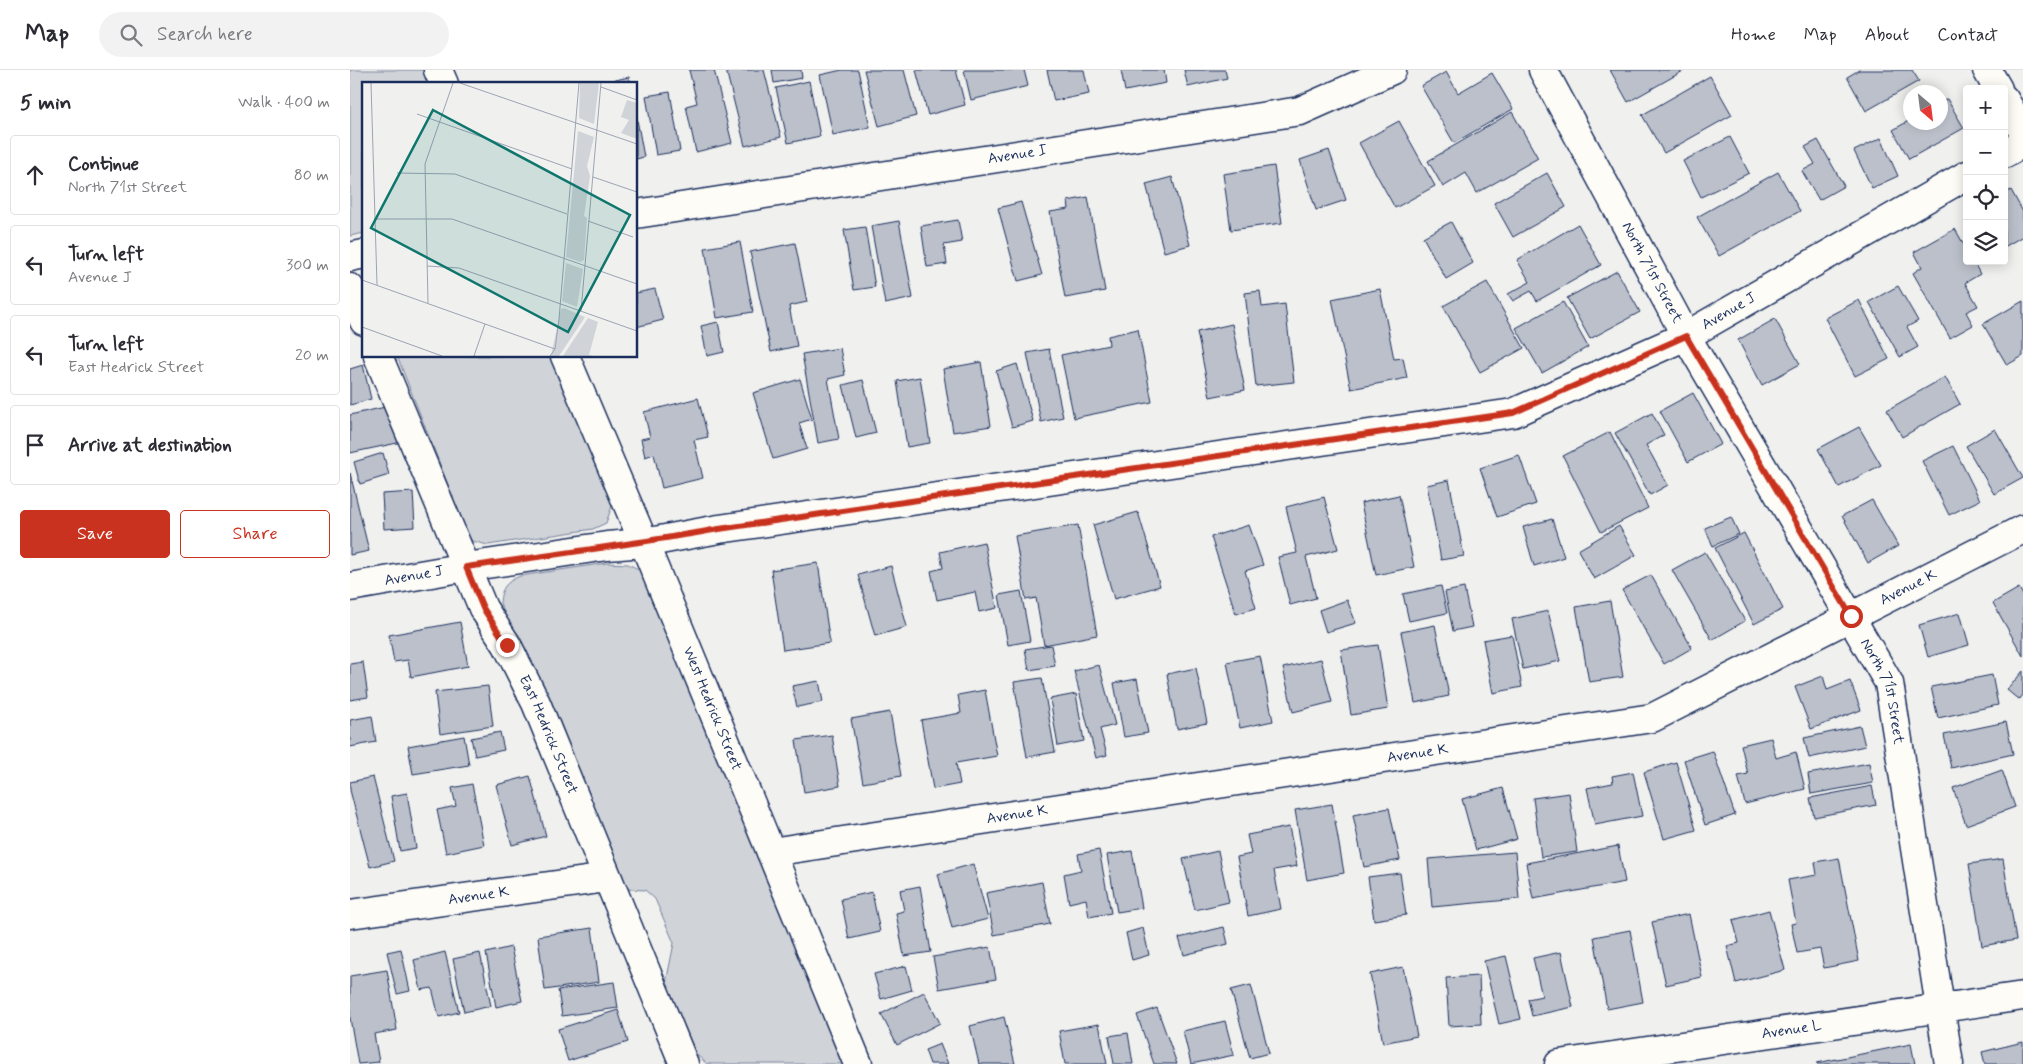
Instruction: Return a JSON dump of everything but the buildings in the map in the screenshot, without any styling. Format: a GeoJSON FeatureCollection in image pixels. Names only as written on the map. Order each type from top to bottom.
{"type":"FeatureCollection","features":[{"type":"Feature","properties":{"kind":"street"},"geometry":{"type":"LineString","coordinates":[[438,70],[443,82]]}},
{"type":"Feature","properties":{"kind":"street","name":"Avenue I"},"geometry":{"type":"LineString","coordinates":[[638,214],[1300,111],[1392,70]]}},
{"type":"Feature","properties":{"kind":"street","name":"North 71st Street"},"geometry":{"type":"LineString","coordinates":[[1543,70],[1686,336],[1889,683],[1949,1064]]}},
{"type":"Feature","properties":{"kind":"street"},"geometry":{"type":"LineString","coordinates":[[1987,70],[1996,85]]}},
{"type":"Feature","properties":{"kind":"street"},"geometry":{"type":"LineString","coordinates":[[2008,106],[2023,131]]}},
{"type":"Feature","properties":{"kind":"street"},"geometry":{"type":"LineString","coordinates":[[2008,152],[2023,143]]}},
{"type":"Feature","properties":{"kind":"street","name":"Avenue J"},"geometry":{"type":"LineString","coordinates":[[350,587],[466,567],[607,546],[644,543],[754,524],[1513,413],[1686,336],[1963,177]]}},
{"type":"Feature","properties":{"kind":"street"},"geometry":{"type":"LineString","coordinates":[[350,288],[362,317]]}},
{"type":"Feature","properties":{"kind":"street","name":"East Hedrick Street"},"geometry":{"type":"LineString","coordinates":[[379,358],[483,608],[507,645],[536,703],[684,1064]]}},
{"type":"Feature","properties":{"kind":"street","name":"West Hedrick Street"},"geometry":{"type":"LineString","coordinates":[[566,358],[858,1064]]}},
{"type":"Feature","properties":{"kind":"street","name":"Avenue K"},"geometry":{"type":"LineString","coordinates":[[771,852],[1652,718],[2023,529]]}},
{"type":"Feature","properties":{"kind":"street","name":"Avenue K"},"geometry":{"type":"LineString","coordinates":[[350,914],[607,878]]}},
{"type":"Feature","properties":{"kind":"street","name":"Avenue L"},"geometry":{"type":"LineString","coordinates":[[1559,1064],[2023,996]]}},
{"type":"Feature","properties":{"kind":"shaded area"},"geometry":{"type":"Polygon","coordinates":[[[350,70],[430,70],[435,82],[362,82],[362,233],[350,236],[350,70]]]}},
{"type":"Feature","properties":{"kind":"shaded area"},"geometry":{"type":"Polygon","coordinates":[[[398,358],[553,358],[613,503],[606,523],[593,529],[488,545],[472,541],[398,358]]]}},
{"type":"Feature","properties":{"kind":"shaded area"},"geometry":{"type":"Polygon","coordinates":[[[607,563],[628,564],[644,572],[847,1064],[707,1064],[696,1054],[666,983],[674,943],[655,899],[645,890],[627,889],[500,603],[505,586],[520,576],[607,563]]]}},
{"type":"Feature","properties":{"kind":"route"},"geometry":{"type":"LineString","coordinates":[[507,645],[483,608],[466,567],[607,546],[644,543],[719,529],[1513,413],[1686,336],[1851,616]]}}]}
